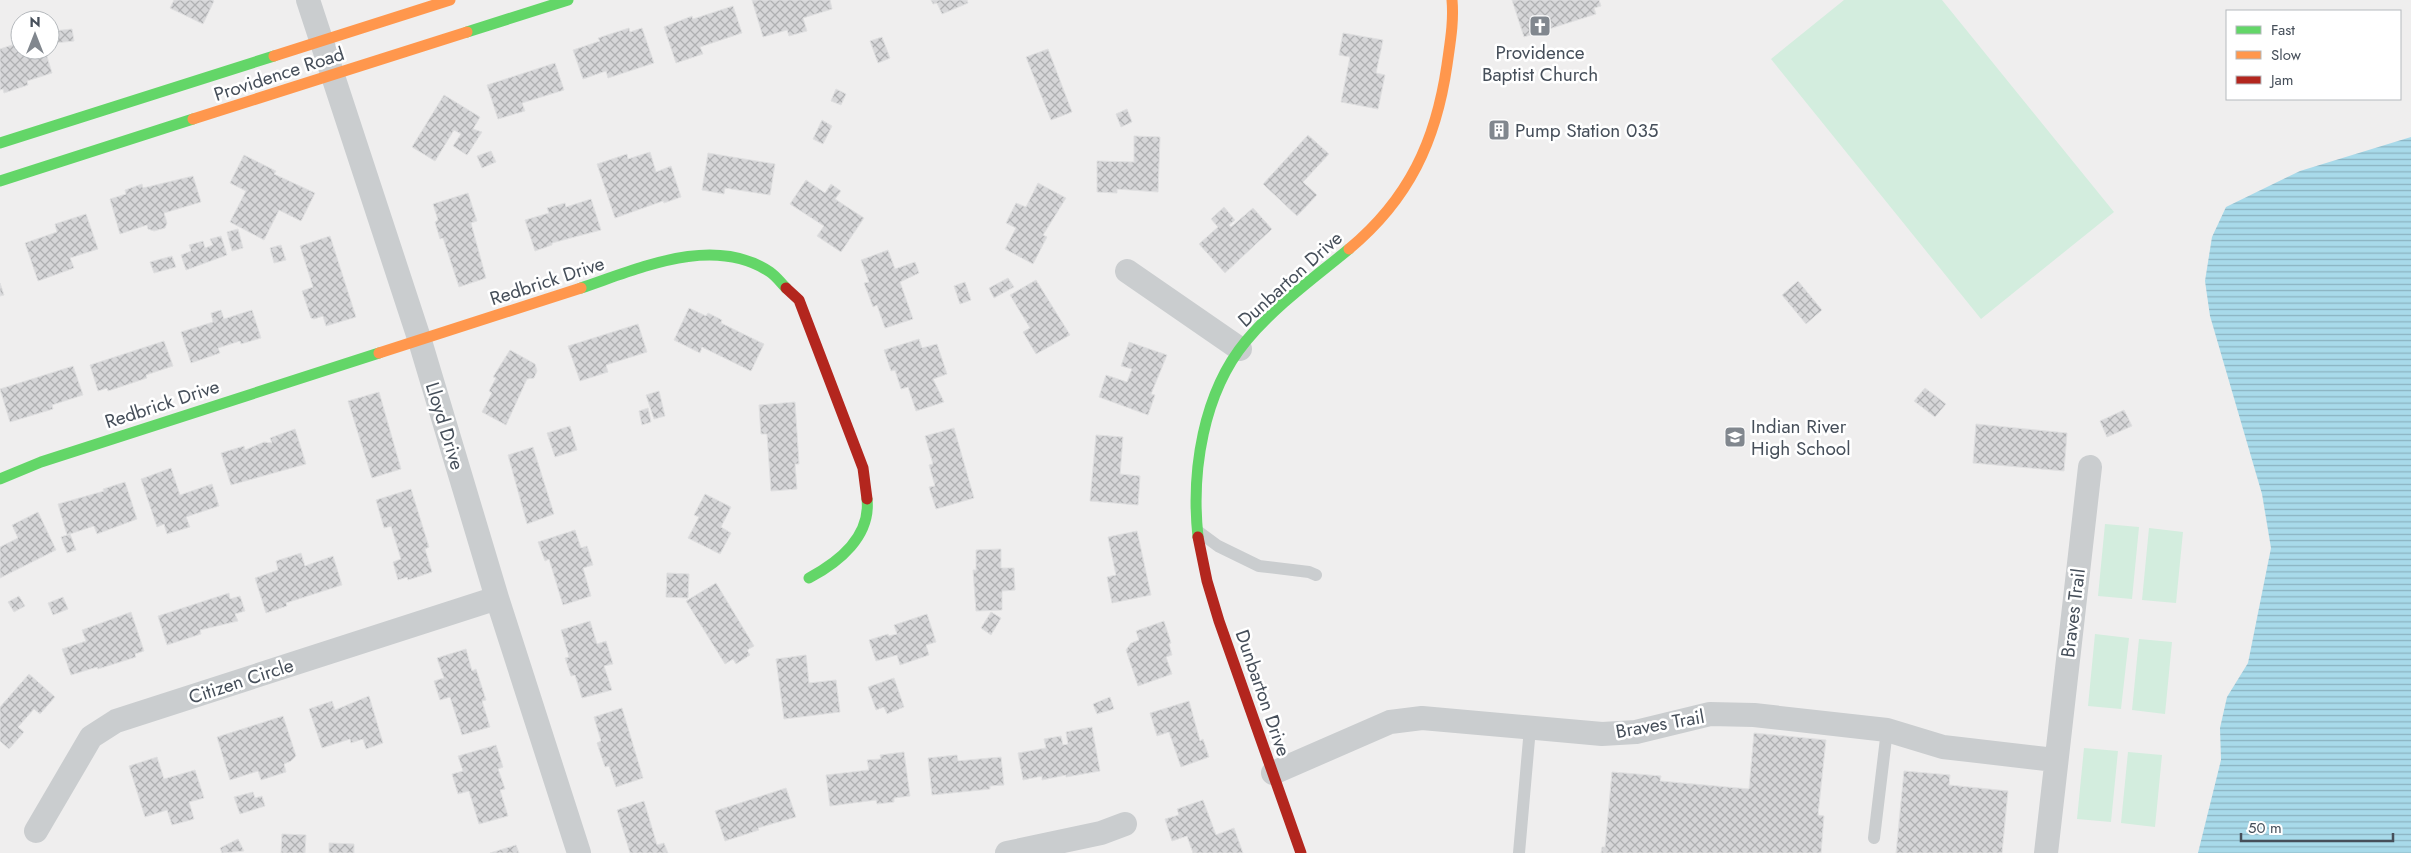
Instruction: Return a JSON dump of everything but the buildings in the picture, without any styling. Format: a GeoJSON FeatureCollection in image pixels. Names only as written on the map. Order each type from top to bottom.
{"type":"FeatureCollection","features":[{"type":"Feature","properties":{"kind":"street","name":"Lloyd Drive"},"geometry":{"type":"LineString","coordinates":[[308,0],[420,341],[497,598],[579,853]]}},
{"type":"Feature","properties":{"kind":"street","name":"Providence Road"},"geometry":{"type":"LineString","coordinates":[[0,143],[450,0]]}},
{"type":"Feature","properties":{"kind":"street","name":"Providence Road"},"geometry":{"type":"LineString","coordinates":[[0,181],[568,0]]}},
{"type":"Feature","properties":{"kind":"street","name":"Dunbarton Drive"},"geometry":{"type":"LineString","coordinates":[[1301,853],[1224,634],[1203,562],[1196,518],[1198,469],[1205,427],[1220,387],[1240,349],[1295,294],[1367,234],[1392,206],[1414,171],[1433,134],[1443,88],[1451,36],[1452,0]]}},
{"type":"Feature","properties":{"kind":"street","name":"Redbrick Drive"},"geometry":{"type":"LineString","coordinates":[[0,479],[41,462],[666,260],[713,255],[745,260],[770,272],[799,300],[862,468],[867,503],[863,527],[848,551],[830,567],[809,578]]}},
{"type":"Feature","properties":{"kind":"street"},"geometry":{"type":"LineString","coordinates":[[1127,271],[1240,349]]}},
{"type":"Feature","properties":{"kind":"street","name":"Braves Trail"},"geometry":{"type":"LineString","coordinates":[[2046,853],[2055,760],[2090,467]]}},
{"type":"Feature","properties":{"kind":"street","name":"Citizen Circle"},"geometry":{"type":"LineString","coordinates":[[36,831],[91,737],[116,721],[497,598]]}},
{"type":"Feature","properties":{"kind":"street","name":"Braves Trail"},"geometry":{"type":"LineString","coordinates":[[1273,773],[1390,722],[1422,718],[1602,734],[1636,732],[1710,714],[1754,715],[1887,730],[1943,747],[2055,760]]}},
{"type":"Feature","properties":{"kind":"street"},"geometry":{"type":"LineString","coordinates":[[1007,853],[1101,833],[1125,824]]}},
{"type":"Feature","properties":{"kind":"lane"},"geometry":{"type":"LineString","coordinates":[[1198,531],[1218,546],[1259,566],[1309,572],[1316,575]]}},
{"type":"Feature","properties":{"kind":"lane"},"geometry":{"type":"LineString","coordinates":[[1519,853],[1530,728]]}},
{"type":"Feature","properties":{"kind":"lane"},"geometry":{"type":"LineString","coordinates":[[1874,838],[1887,730]]}},
{"type":"Feature","properties":{"kind":"green space"},"geometry":{"type":"Polygon","coordinates":[[[1844,0],[1942,0],[2114,212],[1981,319],[1771,59],[1844,0]]]}},
{"type":"Feature","properties":{"kind":"green space"},"geometry":{"type":"Polygon","coordinates":[[[2105,524],[2139,527],[2132,599],[2098,596],[2105,524]]]}},
{"type":"Feature","properties":{"kind":"green space"},"geometry":{"type":"Polygon","coordinates":[[[2149,528],[2183,532],[2176,603],[2142,600],[2149,528]]]}},
{"type":"Feature","properties":{"kind":"green space"},"geometry":{"type":"Polygon","coordinates":[[[2095,634],[2129,638],[2121,709],[2088,706],[2095,634]]]}},
{"type":"Feature","properties":{"kind":"green space"},"geometry":{"type":"Polygon","coordinates":[[[2139,639],[2172,642],[2165,714],[2132,710],[2139,639]]]}},
{"type":"Feature","properties":{"kind":"green space"},"geometry":{"type":"Polygon","coordinates":[[[2084,748],[2118,751],[2111,822],[2077,819],[2084,748]]]}},
{"type":"Feature","properties":{"kind":"green space"},"geometry":{"type":"Polygon","coordinates":[[[2128,752],[2162,755],[2155,827],[2121,823],[2128,752]]]}},
{"type":"Feature","properties":{"kind":"water"},"geometry":{"type":"Polygon","coordinates":[[[2411,137],[2411,853],[2198,853],[2221,760],[2220,728],[2227,697],[2248,663],[2271,548],[2262,494],[2210,316],[2205,281],[2212,237],[2226,207],[2300,171],[2411,137]]]}},
{"type":"Feature","properties":{"kind":"traffic: fast"},"geometry":{"type":"LineString","coordinates":[[467,32],[568,0]]}},
{"type":"Feature","properties":{"kind":"traffic: fast"},"geometry":{"type":"LineString","coordinates":[[0,143],[274,56]]}},
{"type":"Feature","properties":{"kind":"traffic: fast"},"geometry":{"type":"LineString","coordinates":[[0,181],[193,119]]}},
{"type":"Feature","properties":{"kind":"traffic: fast"},"geometry":{"type":"LineString","coordinates":[[1198,537],[1196,486],[1199,460],[1203,434],[1219,384],[1231,362],[1258,328],[1296,292],[1349,249]]}},
{"type":"Feature","properties":{"kind":"traffic: fast"},"geometry":{"type":"LineString","coordinates":[[581,288],[651,265],[700,255],[724,256],[748,261],[770,272],[786,288]]}},
{"type":"Feature","properties":{"kind":"traffic: fast"},"geometry":{"type":"LineString","coordinates":[[0,479],[41,462],[379,353]]}},
{"type":"Feature","properties":{"kind":"traffic: fast"},"geometry":{"type":"LineString","coordinates":[[809,578],[842,556],[851,546],[864,525],[867,499]]}},
{"type":"Feature","properties":{"kind":"traffic: slow"},"geometry":{"type":"LineString","coordinates":[[274,56],[450,0]]}},
{"type":"Feature","properties":{"kind":"traffic: slow"},"geometry":{"type":"LineString","coordinates":[[1349,249],[1388,210],[1416,167],[1427,143],[1442,93],[1447,65],[1452,24],[1452,0]]}},
{"type":"Feature","properties":{"kind":"traffic: slow"},"geometry":{"type":"LineString","coordinates":[[193,119],[467,32]]}},
{"type":"Feature","properties":{"kind":"traffic: slow"},"geometry":{"type":"LineString","coordinates":[[379,353],[581,288]]}},
{"type":"Feature","properties":{"kind":"traffic: jam"},"geometry":{"type":"LineString","coordinates":[[786,288],[799,300],[863,468],[867,499]]}},
{"type":"Feature","properties":{"kind":"traffic: jam"},"geometry":{"type":"LineString","coordinates":[[1198,537],[1207,581],[1219,621],[1301,853]]}},
{"type":"Feature","properties":{"kind":"place","name":"Providence Baptist Church"},"geometry":{"type":"Point","coordinates":[1540,26]}},
{"type":"Feature","properties":{"kind":"place","name":"Pump Station 035"},"geometry":{"type":"Point","coordinates":[1499,130]}},
{"type":"Feature","properties":{"kind":"place","name":"Indian River High School"},"geometry":{"type":"Point","coordinates":[1735,437]}}]}
